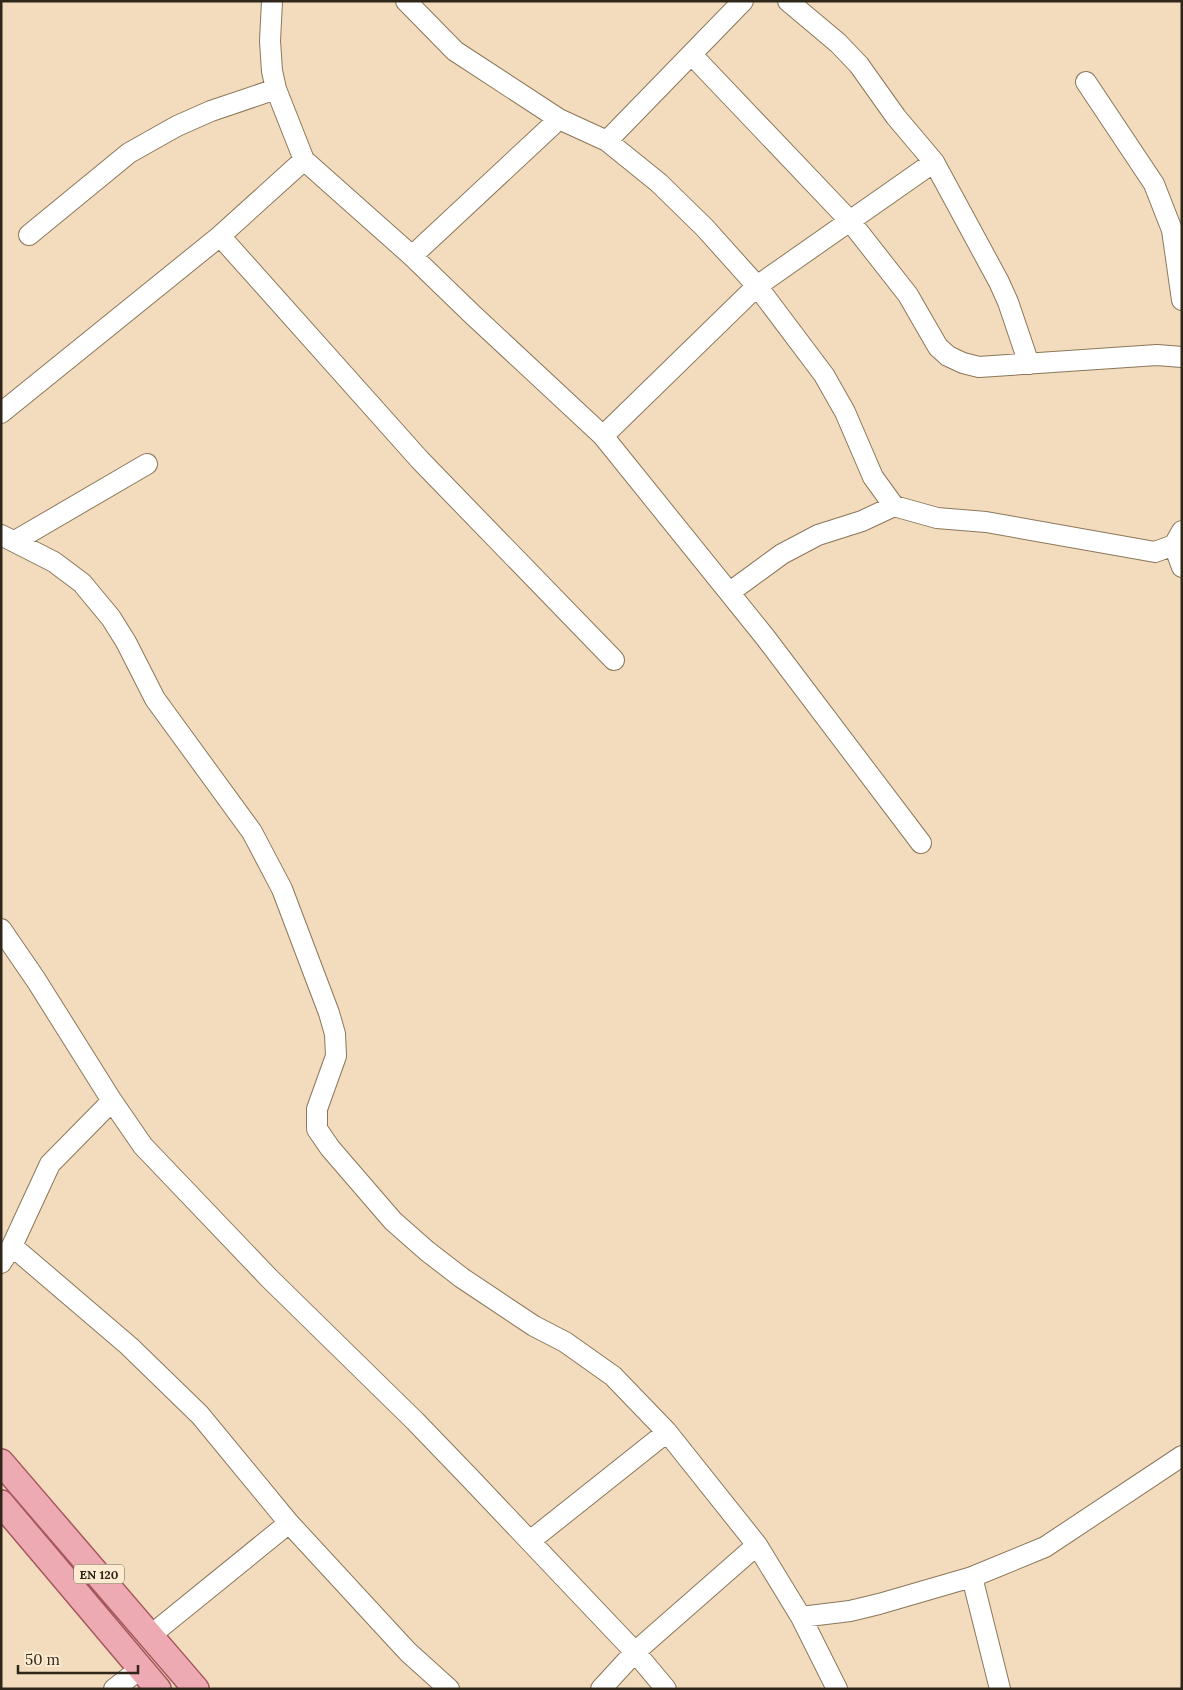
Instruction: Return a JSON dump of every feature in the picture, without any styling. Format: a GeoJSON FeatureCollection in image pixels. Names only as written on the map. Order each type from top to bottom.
{"type":"FeatureCollection","features":[{"type":"Feature","properties":{"kind":"main road","name":"EN 120"},"geometry":{"type":"LineString","coordinates":[[1,1462],[73,1543],[196,1689]]}},
{"type":"Feature","properties":{"kind":"main road","name":"EN 120"},"geometry":{"type":"LineString","coordinates":[[1,1502],[158,1689]]}},
{"type":"Feature","properties":{"kind":"main road"},"geometry":{"type":"LineString","coordinates":[[54,1565],[73,1543]]}},
{"type":"Feature","properties":{"kind":"street"},"geometry":{"type":"LineString","coordinates":[[272,1],[270,41],[272,71],[276,89],[304,160],[412,256],[603,436],[730,592],[921,843]]}},
{"type":"Feature","properties":{"kind":"street"},"geometry":{"type":"LineString","coordinates":[[406,1],[455,51],[559,119],[607,141],[659,183],[705,228],[757,286],[824,375],[845,412],[873,477],[894,506],[937,518],[986,522],[1155,552],[1178,538],[1182,567]]}},
{"type":"Feature","properties":{"kind":"street"},"geometry":{"type":"LineString","coordinates":[[607,141],[743,1]]}},
{"type":"Feature","properties":{"kind":"street"},"geometry":{"type":"LineString","coordinates":[[788,1],[838,43],[859,65],[896,118],[934,162],[999,282],[1008,302],[1029,364]]}},
{"type":"Feature","properties":{"kind":"street"},"geometry":{"type":"LineString","coordinates":[[692,55],[850,221],[908,295],[938,347],[948,356],[963,363],[979,367],[1157,355],[1182,357]]}},
{"type":"Feature","properties":{"kind":"street"},"geometry":{"type":"LineString","coordinates":[[1086,82],[1154,184],[1172,230],[1182,300]]}},
{"type":"Feature","properties":{"kind":"street"},"geometry":{"type":"LineString","coordinates":[[29,235],[129,153],[177,126],[211,111],[276,89]]}},
{"type":"Feature","properties":{"kind":"street"},"geometry":{"type":"LineString","coordinates":[[412,256],[559,119]]}},
{"type":"Feature","properties":{"kind":"street"},"geometry":{"type":"LineString","coordinates":[[1,413],[220,236],[304,160]]}},
{"type":"Feature","properties":{"kind":"street"},"geometry":{"type":"LineString","coordinates":[[603,436],[757,286],[934,162]]}},
{"type":"Feature","properties":{"kind":"street"},"geometry":{"type":"LineString","coordinates":[[220,236],[420,460],[614,660]]}},
{"type":"Feature","properties":{"kind":"street"},"geometry":{"type":"LineString","coordinates":[[8,538],[147,464]]}},
{"type":"Feature","properties":{"kind":"street"},"geometry":{"type":"LineString","coordinates":[[730,592],[782,554],[818,536],[862,521],[894,506]]}},
{"type":"Feature","properties":{"kind":"street"},"geometry":{"type":"LineString","coordinates":[[8,538],[54,562],[82,583],[111,618],[126,642],[155,699],[252,832],[282,888],[329,1013],[335,1034],[336,1056],[317,1109],[317,1129],[330,1148],[393,1221],[427,1251],[462,1278],[534,1326],[565,1342],[613,1376],[667,1432],[756,1545],[801,1617],[837,1689]]}},
{"type":"Feature","properties":{"kind":"street"},"geometry":{"type":"LineString","coordinates":[[1,929],[143,1146],[270,1279],[422,1428],[635,1652],[666,1689]]}},
{"type":"Feature","properties":{"kind":"street"},"geometry":{"type":"LineString","coordinates":[[1,1264],[12,1246],[50,1164],[112,1101]]}},
{"type":"Feature","properties":{"kind":"street"},"geometry":{"type":"LineString","coordinates":[[12,1246],[129,1346],[200,1415],[289,1523],[408,1652],[449,1689]]}},
{"type":"Feature","properties":{"kind":"street"},"geometry":{"type":"LineString","coordinates":[[530,1541],[667,1432]]}},
{"type":"Feature","properties":{"kind":"street"},"geometry":{"type":"LineString","coordinates":[[801,1617],[860,1609],[972,1577],[1045,1547],[1182,1456]]}},
{"type":"Feature","properties":{"kind":"street"},"geometry":{"type":"LineString","coordinates":[[151,1635],[289,1523]]}},
{"type":"Feature","properties":{"kind":"street"},"geometry":{"type":"LineString","coordinates":[[601,1689],[635,1652],[756,1545]]}},
{"type":"Feature","properties":{"kind":"street"},"geometry":{"type":"LineString","coordinates":[[972,1577],[1000,1689]]}},
{"type":"Feature","properties":{"kind":"street"},"geometry":{"type":"LineString","coordinates":[[114,1689],[140,1668]]}}]}
